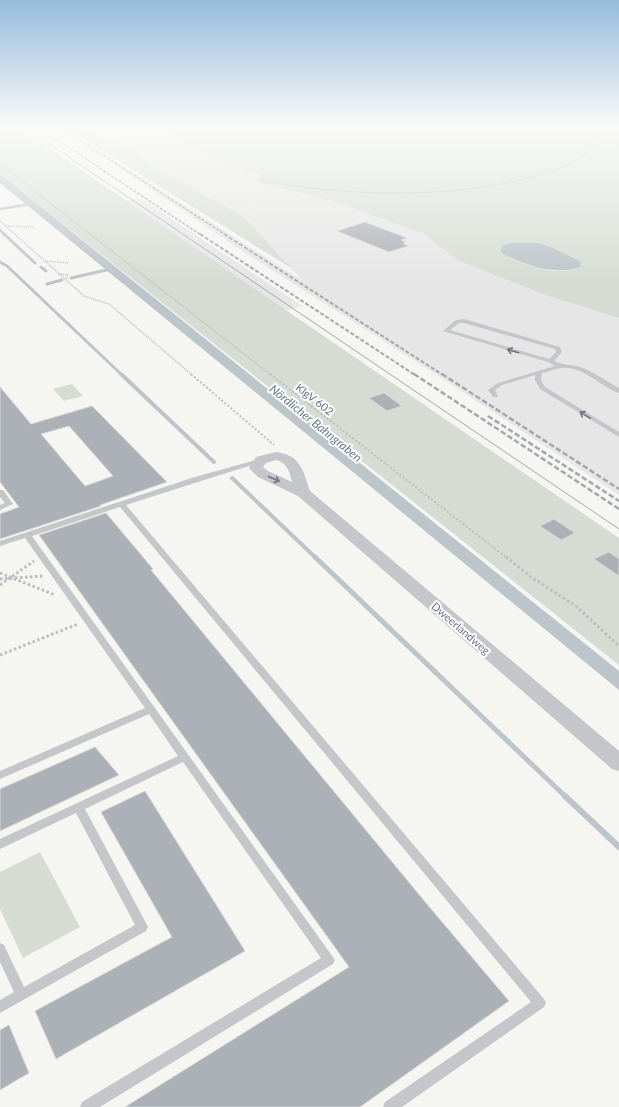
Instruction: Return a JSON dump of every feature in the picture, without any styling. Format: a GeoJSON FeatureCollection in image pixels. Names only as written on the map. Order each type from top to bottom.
{"type":"FeatureCollection","features":[{"type":"Feature","properties":{"kind":"street"},"geometry":{"type":"LineString","coordinates":[[260,460],[270,457],[282,457],[291,461],[303,493]]}},
{"type":"Feature","properties":{"kind":"street","name":"Dweerlandweg"},"geometry":{"type":"LineString","coordinates":[[260,460],[256,468],[258,471],[303,493],[619,763]]}},
{"type":"Feature","properties":{"kind":"lane"},"geometry":{"type":"LineString","coordinates":[[550,362],[559,352],[558,348],[464,321],[458,322],[446,331],[560,366],[573,367],[583,370],[619,391]]}},
{"type":"Feature","properties":{"kind":"lane"},"geometry":{"type":"LineString","coordinates":[[495,396],[491,390],[494,387],[560,366]]}},
{"type":"Feature","properties":{"kind":"lane"},"geometry":{"type":"LineString","coordinates":[[539,372],[538,380],[542,388],[619,435]]}},
{"type":"Feature","properties":{"kind":"lane"},"geometry":{"type":"LineString","coordinates":[[0,544],[260,460]]}},
{"type":"Feature","properties":{"kind":"lane"},"geometry":{"type":"LineString","coordinates":[[0,492],[9,504],[0,508]]}},
{"type":"Feature","properties":{"kind":"lane"},"geometry":{"type":"LineString","coordinates":[[121,504],[540,1002],[390,1107]]}},
{"type":"Feature","properties":{"kind":"lane"},"geometry":{"type":"LineString","coordinates":[[27,535],[329,960],[87,1107]]}},
{"type":"Feature","properties":{"kind":"lane"},"geometry":{"type":"LineString","coordinates":[[0,775],[151,709]]}},
{"type":"Feature","properties":{"kind":"lane"},"geometry":{"type":"LineString","coordinates":[[0,844],[185,757]]}},
{"type":"Feature","properties":{"kind":"lane"},"geometry":{"type":"LineString","coordinates":[[0,1007],[142,928],[78,807]]}},
{"type":"Feature","properties":{"kind":"lane"},"geometry":{"type":"LineString","coordinates":[[0,949],[22,995]]}},
{"type":"Feature","properties":{"kind":"path","name":"KlgV 602"},"geometry":{"type":"LineString","coordinates":[[18,178],[531,577],[576,606],[619,646]]}},
{"type":"Feature","properties":{"kind":"path"},"geometry":{"type":"LineString","coordinates":[[257,180],[315,189],[399,193],[451,192],[496,186],[531,178]]}},
{"type":"Feature","properties":{"kind":"path"},"geometry":{"type":"LineString","coordinates":[[0,222],[84,296],[109,304],[278,448],[282,457]]}},
{"type":"Feature","properties":{"kind":"path"},"geometry":{"type":"LineString","coordinates":[[6,226],[33,227]]}},
{"type":"Feature","properties":{"kind":"path"},"geometry":{"type":"LineString","coordinates":[[44,261],[69,263]]}},
{"type":"Feature","properties":{"kind":"path"},"geometry":{"type":"LineString","coordinates":[[59,274],[68,275],[66,280]]}},
{"type":"Feature","properties":{"kind":"path"},"geometry":{"type":"LineString","coordinates":[[0,585],[42,556]]}},
{"type":"Feature","properties":{"kind":"path"},"geometry":{"type":"LineString","coordinates":[[0,572],[76,604]]}},
{"type":"Feature","properties":{"kind":"path"},"geometry":{"type":"LineString","coordinates":[[0,578],[56,576]]}},
{"type":"Feature","properties":{"kind":"path"},"geometry":{"type":"LineString","coordinates":[[0,654],[88,620]]}},
{"type":"Feature","properties":{"kind":"shaded area"},"geometry":{"type":"Polygon","coordinates":[[[0,178],[5,178],[619,671],[619,690],[0,183],[0,178]]]}},
{"type":"Feature","properties":{"kind":"shaded area"},"geometry":{"type":"Polygon","coordinates":[[[5,178],[92,178],[619,538],[619,665],[5,178]]]}},
{"type":"Feature","properties":{"kind":"shaded area"},"geometry":{"type":"Polygon","coordinates":[[[134,178],[142,178],[303,281],[245,218],[175,178],[260,178],[260,183],[335,202],[424,234],[457,260],[545,295],[619,318],[619,495],[431,371],[242,251],[134,178]]]}},
{"type":"Feature","properties":{"kind":"shaded area"},"geometry":{"type":"Polygon","coordinates":[[[146,178],[175,178],[245,218],[291,268],[146,178]]]}},
{"type":"Feature","properties":{"kind":"shaded area"},"geometry":{"type":"Polygon","coordinates":[[[260,178],[619,178],[619,318],[545,295],[457,260],[424,234],[335,202],[260,183],[260,178]],[[539,243],[503,254],[541,269],[561,271],[581,267],[580,261],[539,243]]]}},
{"type":"Feature","properties":{"kind":"shaded area"},"geometry":{"type":"Polygon","coordinates":[[[141,198],[302,306],[278,313],[120,202],[141,198]]]}},
{"type":"Feature","properties":{"kind":"shaded area"},"geometry":{"type":"Polygon","coordinates":[[[510,243],[539,243],[580,261],[581,267],[571,270],[551,270],[531,266],[503,254],[501,251],[502,246],[510,243]]]}},
{"type":"Feature","properties":{"kind":"shaded area"},"geometry":{"type":"Polygon","coordinates":[[[72,384],[83,396],[64,401],[53,389],[72,384]]]}},
{"type":"Feature","properties":{"kind":"shaded area"},"geometry":{"type":"Polygon","coordinates":[[[40,852],[80,927],[23,958],[0,909],[0,872],[40,852]]]}},
{"type":"Feature","properties":{"kind":"building"},"geometry":{"type":"Polygon","coordinates":[[[365,222],[407,238],[401,240],[406,242],[403,243],[408,246],[389,252],[337,231],[365,222]]]}},
{"type":"Feature","properties":{"kind":"building"},"geometry":{"type":"Polygon","coordinates":[[[0,387],[31,424],[92,406],[167,482],[100,505],[101,506],[0,539],[0,514],[19,507],[0,482],[0,387]],[[69,426],[41,434],[85,486],[113,476],[69,426]]]}},
{"type":"Feature","properties":{"kind":"building"},"geometry":{"type":"Polygon","coordinates":[[[384,393],[402,406],[387,411],[369,398],[384,393]]]}},
{"type":"Feature","properties":{"kind":"building"},"geometry":{"type":"Polygon","coordinates":[[[106,513],[153,569],[151,570],[426,903],[509,1001],[360,1107],[125,1107],[349,967],[39,535],[106,513]]]}},
{"type":"Feature","properties":{"kind":"building"},"geometry":{"type":"Polygon","coordinates":[[[554,519],[575,533],[561,540],[540,526],[554,519]]]}},
{"type":"Feature","properties":{"kind":"building"},"geometry":{"type":"Polygon","coordinates":[[[609,552],[619,559],[619,576],[594,559],[609,552]]]}},
{"type":"Feature","properties":{"kind":"building"},"geometry":{"type":"Polygon","coordinates":[[[95,747],[119,775],[0,831],[0,789],[95,747]]]}},
{"type":"Feature","properties":{"kind":"building"},"geometry":{"type":"Polygon","coordinates":[[[145,791],[245,951],[56,1059],[35,1011],[172,937],[101,812],[145,791]]]}},
{"type":"Feature","properties":{"kind":"building"},"geometry":{"type":"Polygon","coordinates":[[[9,1025],[29,1073],[0,1090],[0,1030],[9,1025]]]}},
{"type":"Feature","properties":{"kind":"waterway"},"geometry":{"type":"LineString","coordinates":[[0,209],[30,204]]}},
{"type":"Feature","properties":{"kind":"waterway"},"geometry":{"type":"LineString","coordinates":[[0,230],[4,234]]}},
{"type":"Feature","properties":{"kind":"waterway"},"geometry":{"type":"LineString","coordinates":[[4,234],[35,263]]}},
{"type":"Feature","properties":{"kind":"waterway"},"geometry":{"type":"LineString","coordinates":[[0,262],[7,266],[122,375]]}},
{"type":"Feature","properties":{"kind":"waterway"},"geometry":{"type":"LineString","coordinates":[[41,267],[46,271]]}},
{"type":"Feature","properties":{"kind":"waterway"},"geometry":{"type":"LineString","coordinates":[[71,278],[111,269]]}},
{"type":"Feature","properties":{"kind":"waterway"},"geometry":{"type":"LineString","coordinates":[[47,284],[62,280]]}},
{"type":"Feature","properties":{"kind":"waterway"},"geometry":{"type":"LineString","coordinates":[[121,374],[214,462]]}},
{"type":"Feature","properties":{"kind":"waterway"},"geometry":{"type":"LineString","coordinates":[[232,478],[316,558]]}},
{"type":"Feature","properties":{"kind":"waterway"},"geometry":{"type":"LineString","coordinates":[[315,557],[566,797]]}},
{"type":"Feature","properties":{"kind":"waterway"},"geometry":{"type":"LineString","coordinates":[[565,796],[619,847]]}},
{"type":"Feature","properties":{"kind":"tram line"},"geometry":{"type":"LineString","coordinates":[[99,178],[619,529]]}},
{"type":"Feature","properties":{"kind":"railway"},"geometry":{"type":"LineString","coordinates":[[114,178],[201,235]]}},
{"type":"Feature","properties":{"kind":"railway"},"geometry":{"type":"LineString","coordinates":[[138,178],[226,235]]}},
{"type":"Feature","properties":{"kind":"railway"},"geometry":{"type":"LineString","coordinates":[[200,234],[415,375]]}},
{"type":"Feature","properties":{"kind":"railway"},"geometry":{"type":"LineString","coordinates":[[224,234],[443,375]]}},
{"type":"Feature","properties":{"kind":"railway"},"geometry":{"type":"LineString","coordinates":[[414,374],[619,509]]}},
{"type":"Feature","properties":{"kind":"railway"},"geometry":{"type":"LineString","coordinates":[[442,374],[619,489]]}},
{"type":"Feature","properties":{"kind":"railway"},"geometry":{"type":"LineString","coordinates":[[488,416],[619,501]]}},
{"type":"Feature","properties":{"kind":"water label","name":"Nördlicher Bahngraben"},"geometry":{"type":"Point","coordinates":[316,423]}}]}
